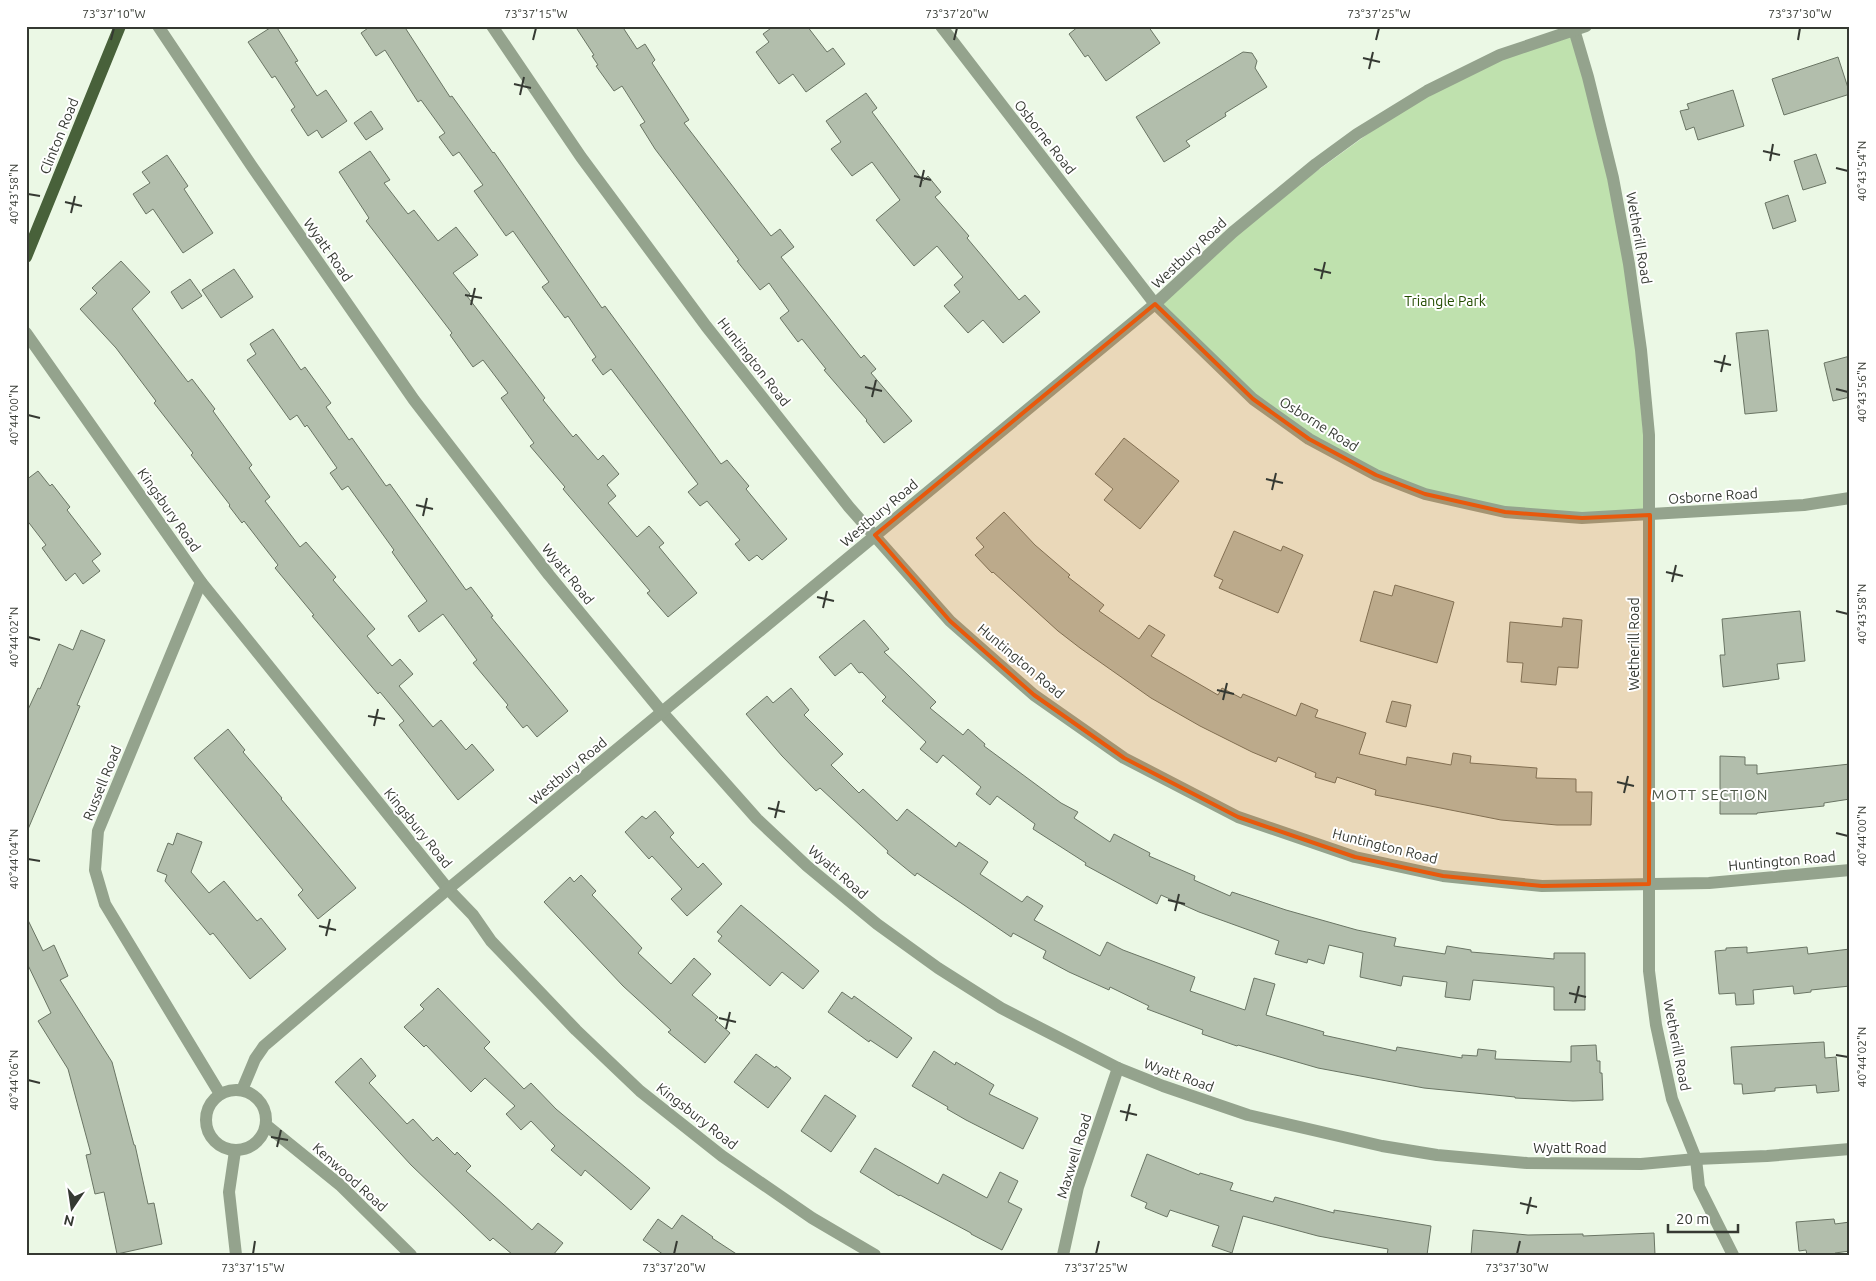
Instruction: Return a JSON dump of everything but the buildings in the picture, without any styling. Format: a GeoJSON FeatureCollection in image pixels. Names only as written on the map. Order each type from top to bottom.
{"type":"FeatureCollection","features":[{"type":"Feature","properties":{"kind":"main road","name":"Clinton Road"},"geometry":{"type":"LineString","coordinates":[[26,257],[120,26]]}},
{"type":"Feature","properties":{"kind":"street","name":"Wyatt Road"},"geometry":{"type":"LineString","coordinates":[[158,26],[251,165],[414,400],[549,575],[662,712],[757,819],[807,866],[877,924],[938,968],[1001,1008],[1118,1068],[1163,1086],[1248,1115],[1382,1146],[1437,1155],[1527,1163],[1641,1164],[1850,1149]]}},
{"type":"Feature","properties":{"kind":"street","name":"Huntington Road"},"geometry":{"type":"LineString","coordinates":[[492,26],[581,156],[706,326],[849,507],[876,535],[950,621],[1034,695],[1124,758],[1238,817],[1355,857],[1443,876],[1542,886],[1709,883],[1850,870]]}},
{"type":"Feature","properties":{"kind":"street","name":"Osborne Road"},"geometry":{"type":"LineString","coordinates":[[941,26],[1155,304],[1253,399],[1309,439],[1376,476],[1425,494],[1505,512],[1582,518],[1804,505],[1850,498]]}},
{"type":"Feature","properties":{"kind":"street","name":"Westbury Road"},"geometry":{"type":"LineString","coordinates":[[242,1090],[254,1059],[264,1046],[448,889],[1155,304],[1233,232],[1316,164],[1357,134],[1427,90],[1500,55],[1573,28],[1586,26]]}},
{"type":"Feature","properties":{"kind":"street","name":"Wetherill Road"},"geometry":{"type":"LineString","coordinates":[[1573,28],[1588,77],[1610,169],[1629,264],[1641,350],[1649,435],[1649,971],[1656,1024],[1672,1099],[1696,1159],[1699,1187],[1733,1255]]}},
{"type":"Feature","properties":{"kind":"street","name":"Kingsbury Road"},"geometry":{"type":"LineString","coordinates":[[26,333],[201,582],[448,889],[473,915],[491,941],[569,1023],[640,1091],[722,1156],[812,1218],[875,1255]]}},
{"type":"Feature","properties":{"kind":"street","name":"Russell Road"},"geometry":{"type":"LineString","coordinates":[[201,582],[98,831],[95,870],[105,904],[220,1094]]}},
{"type":"Feature","properties":{"kind":"street","name":"Maxwell Road"},"geometry":{"type":"LineString","coordinates":[[1063,1255],[1078,1187],[1118,1068]]}},
{"type":"Feature","properties":{"kind":"street"},"geometry":{"type":"LineString","coordinates":[[242,1090],[258,1099],[266,1116],[266,1126],[258,1141],[243,1150],[225,1148],[217,1144],[210,1137],[206,1128],[208,1109],[220,1094],[242,1090]]}},
{"type":"Feature","properties":{"kind":"street","name":"Kenwood Road"},"geometry":{"type":"LineString","coordinates":[[266,1126],[340,1185],[411,1255]]}},
{"type":"Feature","properties":{"kind":"street"},"geometry":{"type":"LineString","coordinates":[[235,1150],[229,1192],[236,1255]]}},
{"type":"Feature","properties":{"kind":"highlighted area"},"geometry":{"type":"Polygon","coordinates":[[[1155,304],[1253,399],[1309,439],[1376,475],[1425,494],[1505,512],[1582,518],[1650,515],[1649,884],[1542,886],[1443,876],[1355,857],[1238,817],[1124,758],[1034,695],[950,621],[875,535],[1155,304]]]}},
{"type":"Feature","properties":{"kind":"green space","name":"Triangle Park"},"geometry":{"type":"Polygon","coordinates":[[[1574,30],[1629,264],[1650,515],[1505,512],[1376,475],[1253,399],[1155,304],[1233,232],[1427,91],[1574,30]]]}},
{"type":"Feature","properties":{"kind":"district","name":"MOTT SECTION"},"geometry":{"type":"Point","coordinates":[1710,795]}}]}
